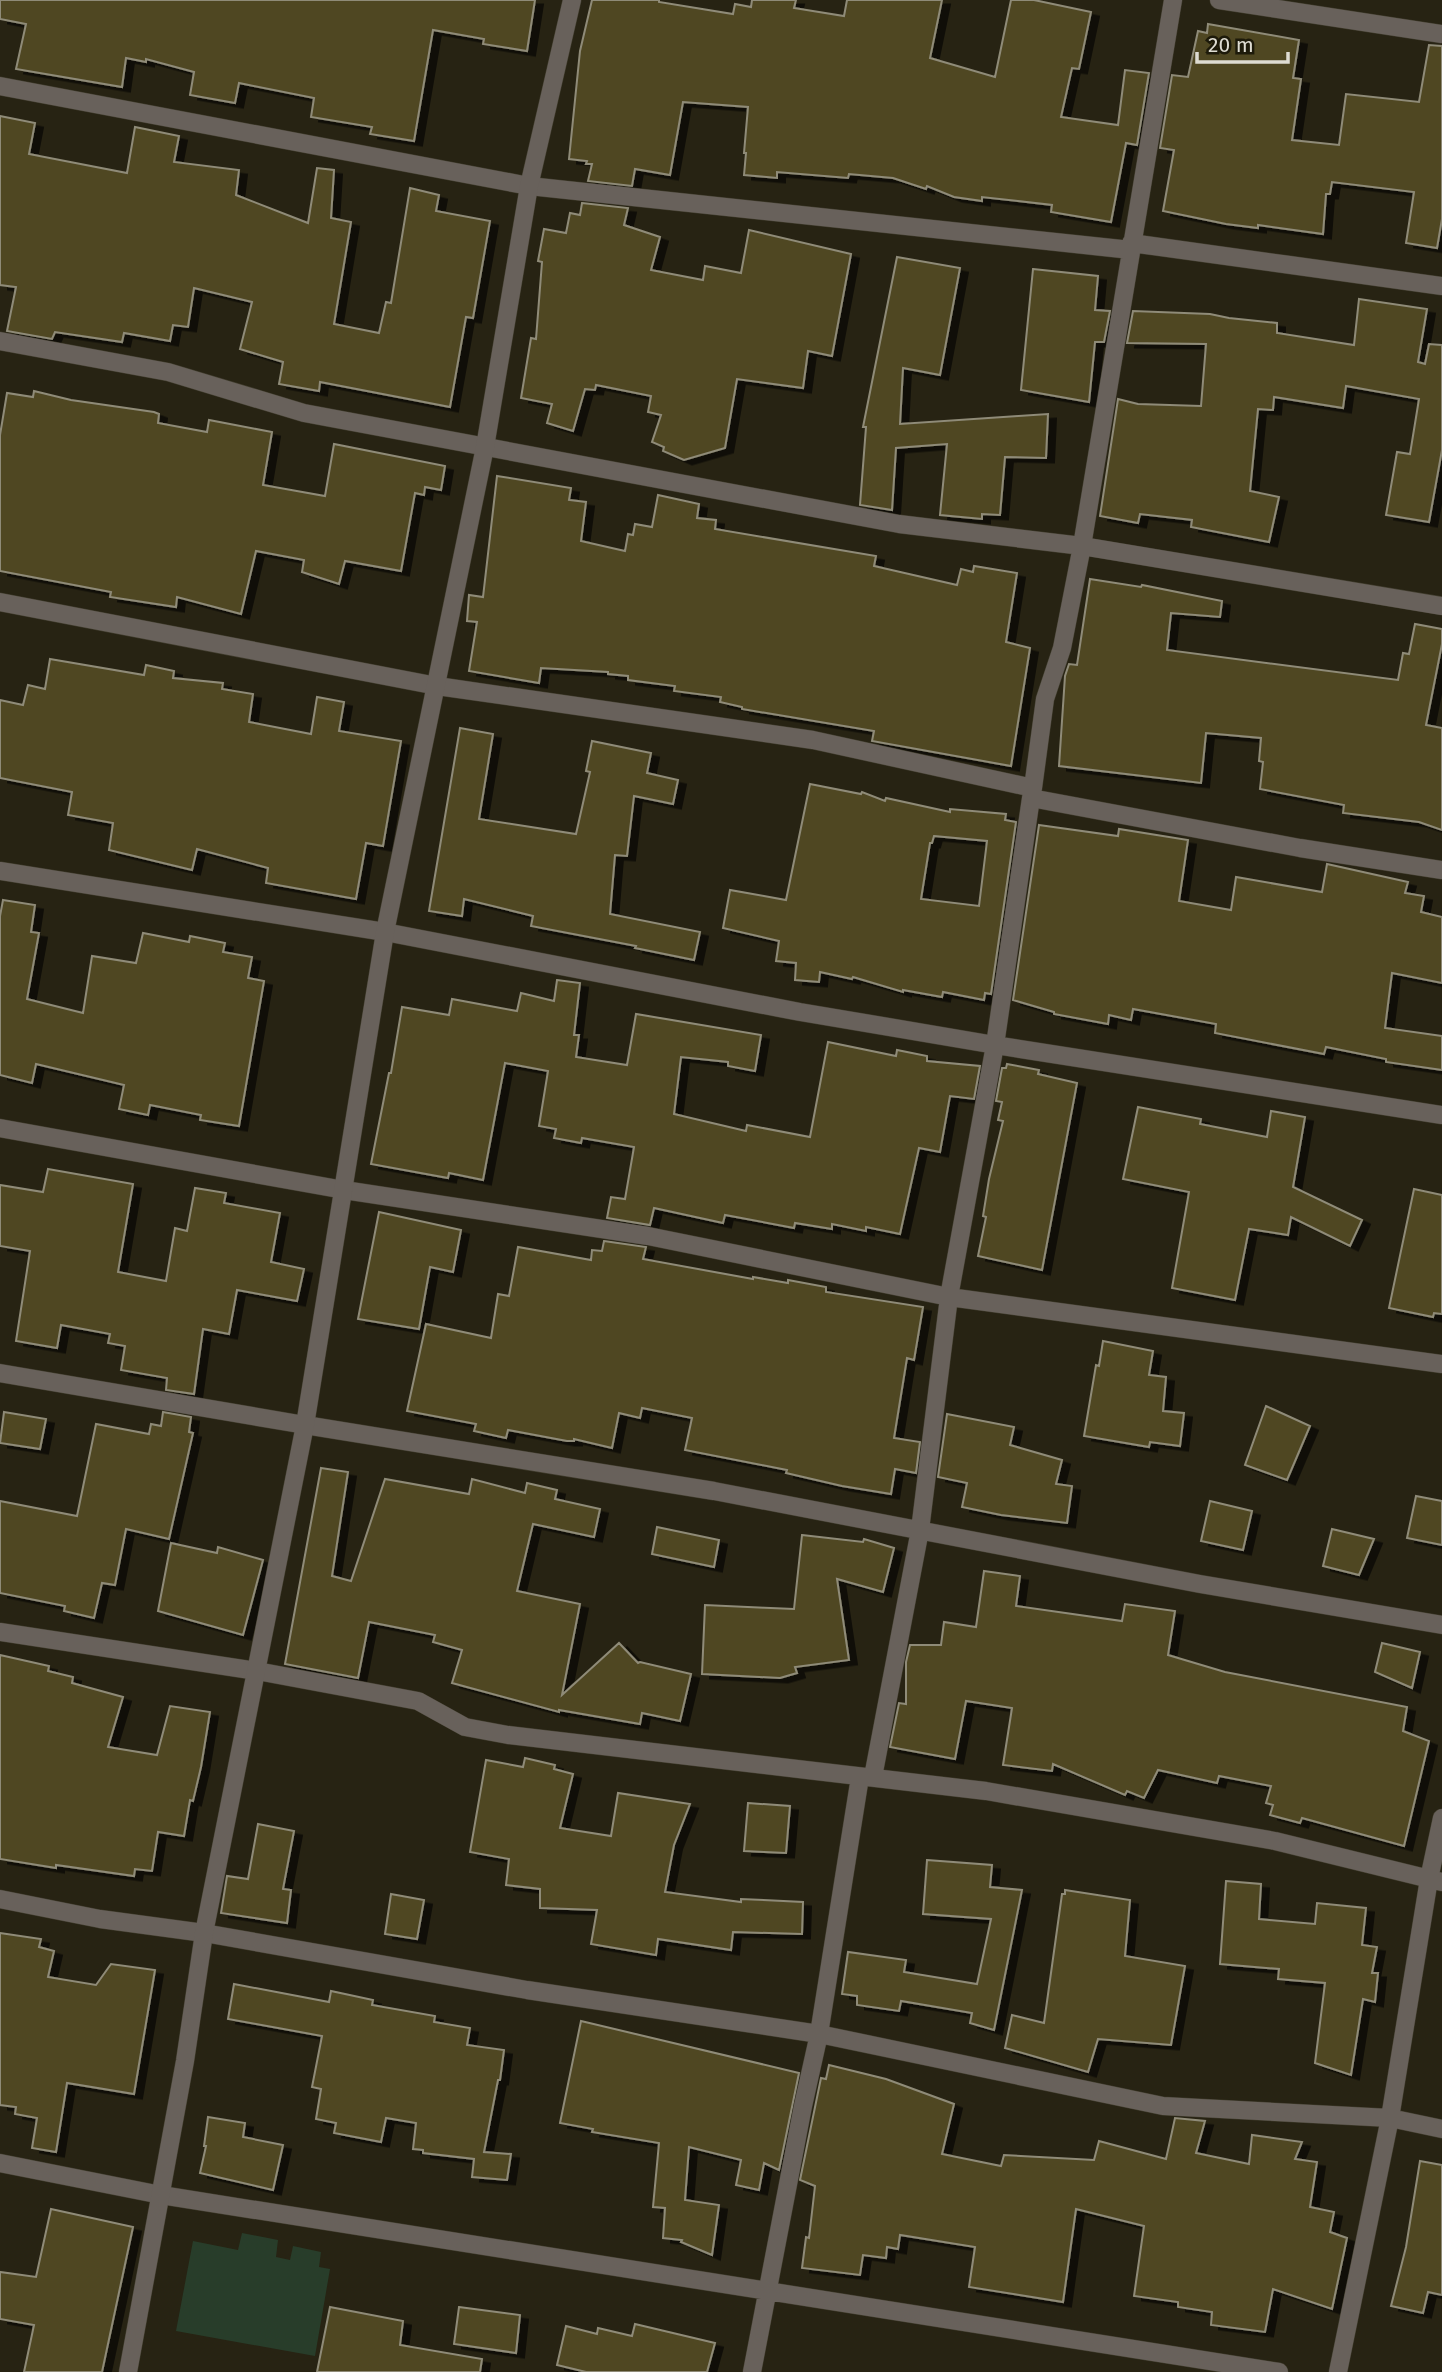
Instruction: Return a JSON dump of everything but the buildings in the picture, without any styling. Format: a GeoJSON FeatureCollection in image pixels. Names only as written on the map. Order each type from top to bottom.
{"type":"FeatureCollection","features":[{"type":"Feature","properties":{"kind":"street"},"geometry":{"type":"LineString","coordinates":[[128,2372],[185,2061],[204,1933],[305,1425],[385,932],[485,447],[529,186],[572,0]]}},
{"type":"Feature","properties":{"kind":"street"},"geometry":{"type":"LineString","coordinates":[[752,2372],[819,2034],[866,1777],[920,1530],[949,1297],[995,1045],[1045,699],[1062,648],[1082,546],[1173,0]]}},
{"type":"Feature","properties":{"kind":"street"},"geometry":{"type":"LineString","coordinates":[[1219,0],[1442,34]]}},
{"type":"Feature","properties":{"kind":"street"},"geometry":{"type":"LineString","coordinates":[[0,86],[529,186],[1131,246],[1442,286]]}},
{"type":"Feature","properties":{"kind":"street"},"geometry":{"type":"LineString","coordinates":[[0,341],[168,372],[304,413],[899,524],[1082,546],[1442,606]]}},
{"type":"Feature","properties":{"kind":"street"},"geometry":{"type":"LineString","coordinates":[[0,602],[437,686],[813,740],[1032,793],[1300,848],[1442,870]]}},
{"type":"Feature","properties":{"kind":"street"},"geometry":{"type":"LineString","coordinates":[[0,871],[385,932],[800,1012],[995,1045],[1442,1115]]}},
{"type":"Feature","properties":{"kind":"street"},"geometry":{"type":"LineString","coordinates":[[0,1128],[344,1190],[648,1236],[949,1297],[1442,1364]]}},
{"type":"Feature","properties":{"kind":"street"},"geometry":{"type":"LineString","coordinates":[[0,1373],[714,1490],[1200,1584],[1442,1625]]}},
{"type":"Feature","properties":{"kind":"street"},"geometry":{"type":"LineString","coordinates":[[0,1632],[257,1671],[418,1701],[465,1727],[508,1735],[986,1791],[1275,1841],[1436,1880]]}},
{"type":"Feature","properties":{"kind":"street"},"geometry":{"type":"LineString","coordinates":[[1338,2372],[1436,1880],[1442,1818]]}},
{"type":"Feature","properties":{"kind":"street"},"geometry":{"type":"LineString","coordinates":[[0,1899],[100,1919],[204,1933],[527,1990],[819,2034],[1163,2106],[1390,2118],[1442,2129]]}},
{"type":"Feature","properties":{"kind":"street"},"geometry":{"type":"LineString","coordinates":[[0,2164],[160,2194],[1279,2372]]}},
{"type":"Feature","properties":{"kind":"green space"},"geometry":{"type":"Polygon","coordinates":[[[242,2233],[278,2240],[276,2257],[290,2260],[293,2246],[321,2252],[319,2267],[330,2269],[315,2356],[176,2331],[193,2241],[238,2250],[242,2233]]]}}]}
